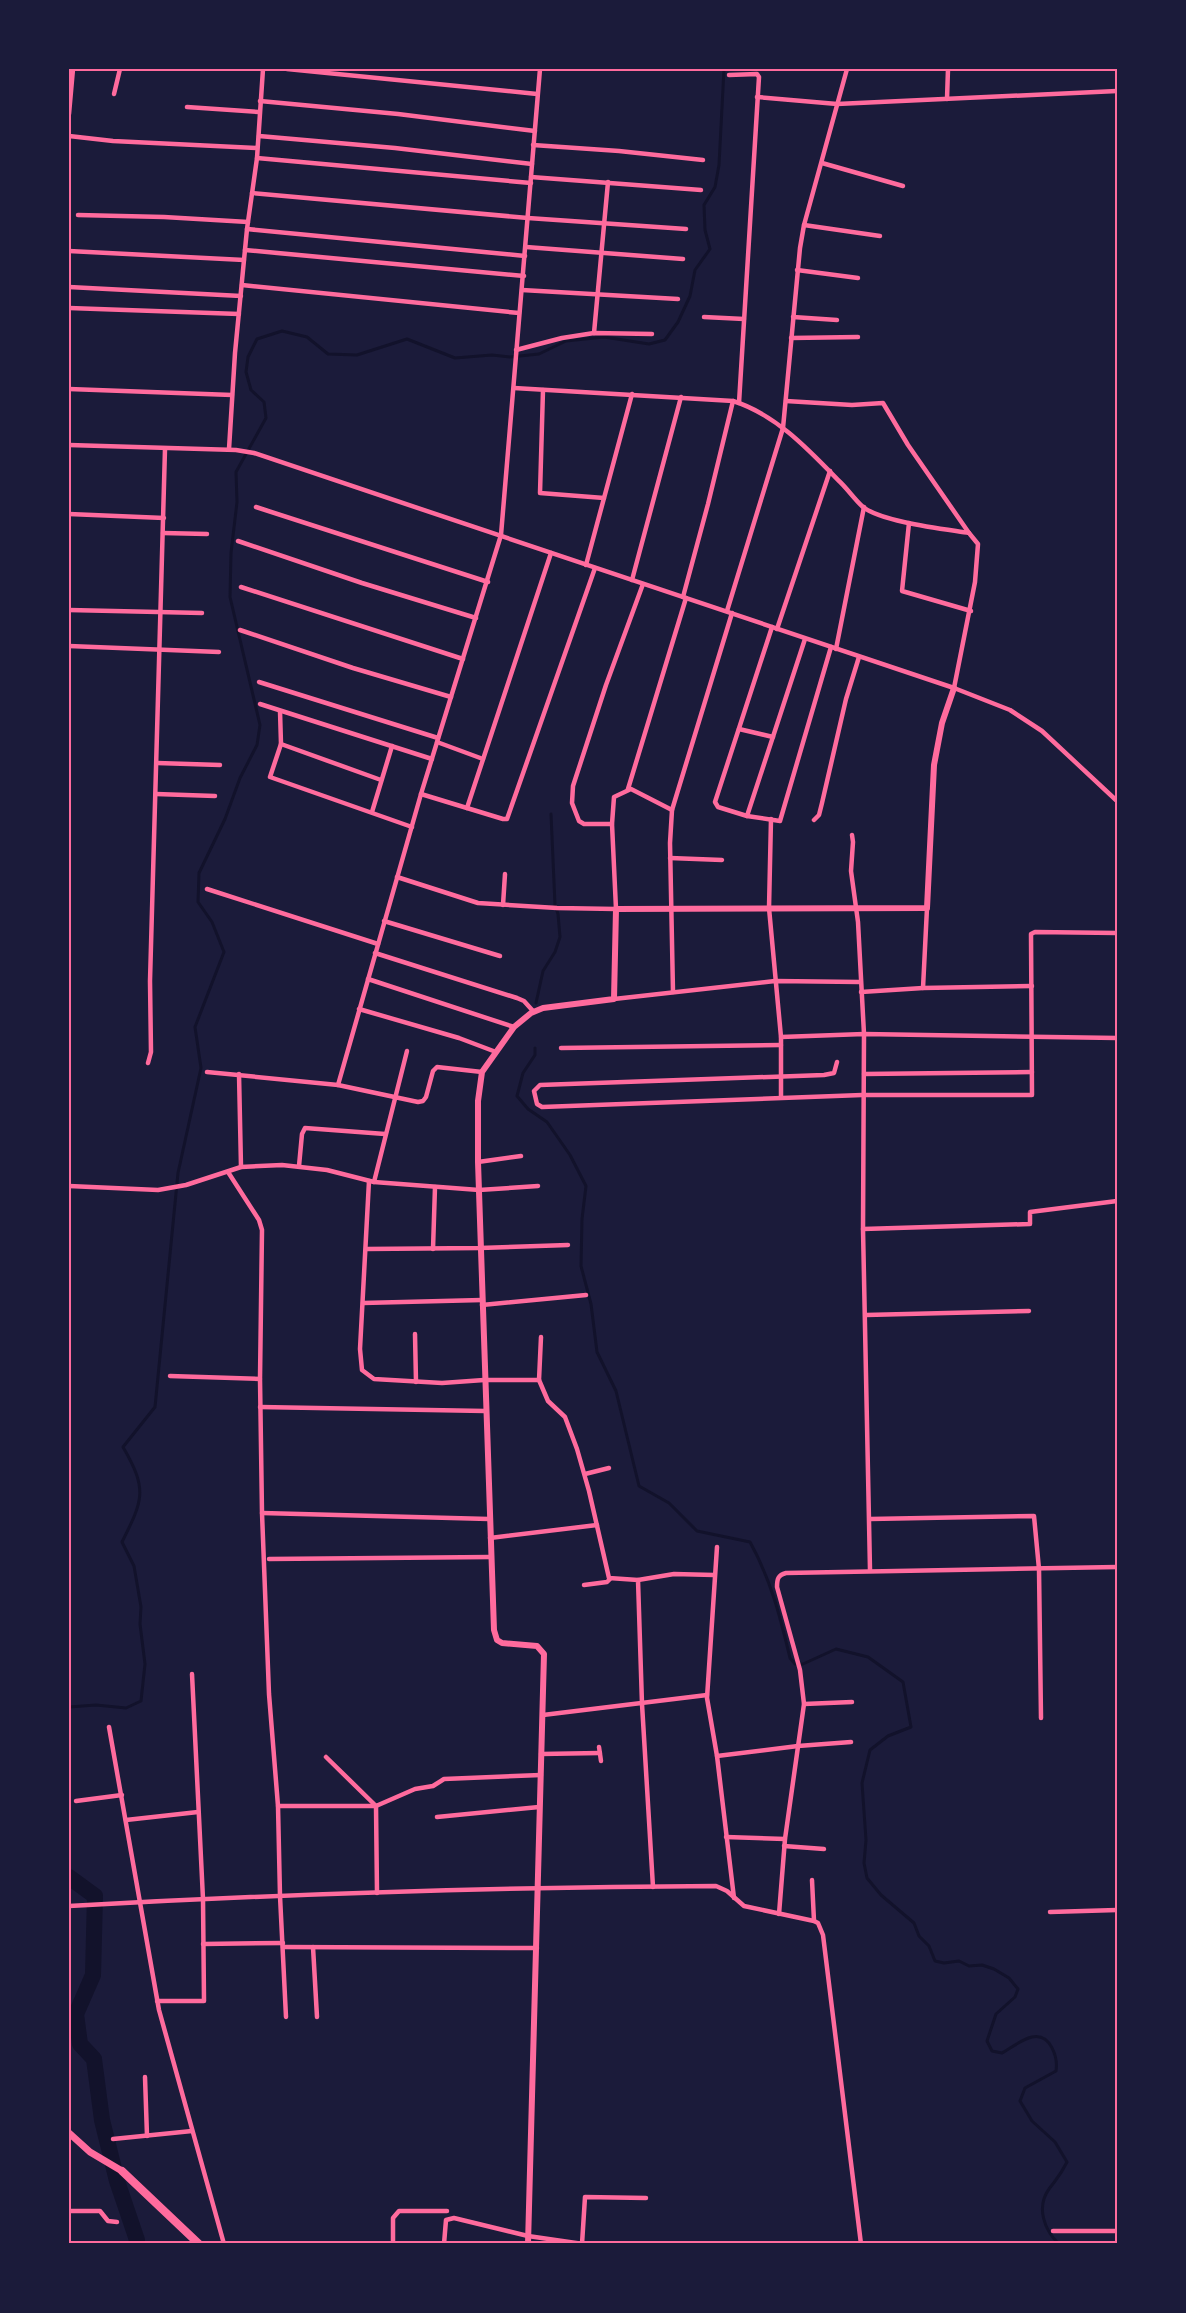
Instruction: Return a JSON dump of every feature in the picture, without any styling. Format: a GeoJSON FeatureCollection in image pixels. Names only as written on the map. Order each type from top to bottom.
{"type":"FeatureCollection","features":[{"type":"Feature","properties":{"kind":"main road"},"geometry":{"type":"LineString","coordinates":[[69,2133],[90,2152],[122,2171],[199,2244]]}},
{"type":"Feature","properties":{"kind":"street"},"geometry":{"type":"LineString","coordinates":[[69,114],[73,69]]}},
{"type":"Feature","properties":{"kind":"street"},"geometry":{"type":"LineString","coordinates":[[114,94],[120,69]]}},
{"type":"Feature","properties":{"kind":"street"},"geometry":{"type":"LineString","coordinates":[[229,449],[239,314],[257,158],[263,69]]}},
{"type":"Feature","properties":{"kind":"street"},"geometry":{"type":"LineString","coordinates":[[287,69],[537,93]]}},
{"type":"Feature","properties":{"kind":"street"},"geometry":{"type":"LineString","coordinates":[[338,1085],[421,794],[501,535],[540,69]]}},
{"type":"Feature","properties":{"kind":"street"},"geometry":{"type":"LineString","coordinates":[[673,992],[670,858],[672,810],[783,428],[797,270],[804,225],[847,69]]}},
{"type":"Feature","properties":{"kind":"street"},"geometry":{"type":"LineString","coordinates":[[947,99],[948,69]]}},
{"type":"Feature","properties":{"kind":"street"},"geometry":{"type":"LineString","coordinates":[[729,75],[758,75],[739,403]]}},
{"type":"Feature","properties":{"kind":"street"},"geometry":{"type":"LineString","coordinates":[[757,97],[837,104],[1117,91]]}},
{"type":"Feature","properties":{"kind":"street"},"geometry":{"type":"LineString","coordinates":[[260,101],[398,114],[535,131]]}},
{"type":"Feature","properties":{"kind":"street"},"geometry":{"type":"LineString","coordinates":[[187,107],[259,112]]}},
{"type":"Feature","properties":{"kind":"street"},"geometry":{"type":"LineString","coordinates":[[69,136],[112,141],[257,148]]}},
{"type":"Feature","properties":{"kind":"street"},"geometry":{"type":"LineString","coordinates":[[259,136],[395,148],[532,164]]}},
{"type":"Feature","properties":{"kind":"street"},"geometry":{"type":"LineString","coordinates":[[533,145],[703,160]]}},
{"type":"Feature","properties":{"kind":"street"},"geometry":{"type":"LineString","coordinates":[[257,158],[531,180],[608,182],[701,190]]}},
{"type":"Feature","properties":{"kind":"street"},"geometry":{"type":"LineString","coordinates":[[822,164],[903,186]]}},
{"type":"Feature","properties":{"kind":"street"},"geometry":{"type":"LineString","coordinates":[[594,333],[608,182]]}},
{"type":"Feature","properties":{"kind":"street"},"geometry":{"type":"LineString","coordinates":[[252,193],[528,218],[686,229]]}},
{"type":"Feature","properties":{"kind":"street"},"geometry":{"type":"LineString","coordinates":[[78,215],[164,216],[248,222]]}},
{"type":"Feature","properties":{"kind":"street"},"geometry":{"type":"LineString","coordinates":[[804,225],[880,236]]}},
{"type":"Feature","properties":{"kind":"street"},"geometry":{"type":"LineString","coordinates":[[247,229],[525,256]]}},
{"type":"Feature","properties":{"kind":"street"},"geometry":{"type":"LineString","coordinates":[[526,247],[682,259]]}},
{"type":"Feature","properties":{"kind":"street"},"geometry":{"type":"LineString","coordinates":[[245,250],[524,276]]}},
{"type":"Feature","properties":{"kind":"street"},"geometry":{"type":"LineString","coordinates":[[69,251],[244,260]]}},
{"type":"Feature","properties":{"kind":"street"},"geometry":{"type":"LineString","coordinates":[[797,270],[858,278]]}},
{"type":"Feature","properties":{"kind":"street"},"geometry":{"type":"LineString","coordinates":[[242,285],[519,313]]}},
{"type":"Feature","properties":{"kind":"street"},"geometry":{"type":"LineString","coordinates":[[69,287],[241,296]]}},
{"type":"Feature","properties":{"kind":"street"},"geometry":{"type":"LineString","coordinates":[[522,290],[678,299]]}},
{"type":"Feature","properties":{"kind":"street"},"geometry":{"type":"LineString","coordinates":[[69,308],[239,314]]}},
{"type":"Feature","properties":{"kind":"street"},"geometry":{"type":"LineString","coordinates":[[704,317],[744,319]]}},
{"type":"Feature","properties":{"kind":"street"},"geometry":{"type":"LineString","coordinates":[[793,317],[837,320]]}},
{"type":"Feature","properties":{"kind":"street"},"geometry":{"type":"LineString","coordinates":[[516,351],[562,338],[594,333],[652,334]]}},
{"type":"Feature","properties":{"kind":"street"},"geometry":{"type":"LineString","coordinates":[[791,338],[858,337]]}},
{"type":"Feature","properties":{"kind":"street"},"geometry":{"type":"LineString","coordinates":[[514,388],[733,401],[783,428],[830,471],[864,507],[891,519],[969,533]]}},
{"type":"Feature","properties":{"kind":"street"},"geometry":{"type":"LineString","coordinates":[[69,389],[232,395]]}},
{"type":"Feature","properties":{"kind":"street"},"geometry":{"type":"LineString","coordinates":[[543,390],[540,493],[604,498]]}},
{"type":"Feature","properties":{"kind":"street"},"geometry":{"type":"LineString","coordinates":[[586,565],[632,394]]}},
{"type":"Feature","properties":{"kind":"street"},"geometry":{"type":"LineString","coordinates":[[632,580],[681,397]]}},
{"type":"Feature","properties":{"kind":"street"},"geometry":{"type":"LineString","coordinates":[[628,789],[684,597],[733,401]]}},
{"type":"Feature","properties":{"kind":"street"},"geometry":{"type":"LineString","coordinates":[[786,401],[843,404],[883,403],[908,445],[978,544],[971,611],[954,688],[942,723],[934,765],[923,988]]}},
{"type":"Feature","properties":{"kind":"street"},"geometry":{"type":"LineString","coordinates":[[69,445],[246,451],[954,688],[1010,710],[1042,730],[1117,801]]}},
{"type":"Feature","properties":{"kind":"street"},"geometry":{"type":"LineString","coordinates":[[148,1063],[151,1052],[150,981],[165,448]]}},
{"type":"Feature","properties":{"kind":"street"},"geometry":{"type":"LineString","coordinates":[[830,471],[739,729],[715,802],[719,808],[747,816],[780,821],[833,648],[864,507]]}},
{"type":"Feature","properties":{"kind":"street"},"geometry":{"type":"LineString","coordinates":[[256,507],[488,582]]}},
{"type":"Feature","properties":{"kind":"street"},"geometry":{"type":"LineString","coordinates":[[69,514],[164,518]]}},
{"type":"Feature","properties":{"kind":"street"},"geometry":{"type":"LineString","coordinates":[[909,523],[902,591],[971,611]]}},
{"type":"Feature","properties":{"kind":"street"},"geometry":{"type":"LineString","coordinates":[[163,533],[207,534]]}},
{"type":"Feature","properties":{"kind":"street"},"geometry":{"type":"LineString","coordinates":[[238,541],[476,618]]}},
{"type":"Feature","properties":{"kind":"street"},"geometry":{"type":"LineString","coordinates":[[467,808],[551,553]]}},
{"type":"Feature","properties":{"kind":"street"},"geometry":{"type":"LineString","coordinates":[[421,794],[503,819],[508,817],[525,761],[595,568]]}},
{"type":"Feature","properties":{"kind":"street"},"geometry":{"type":"LineString","coordinates":[[612,824],[584,824],[579,821],[572,803],[573,786],[606,685],[644,584]]}},
{"type":"Feature","properties":{"kind":"street"},"geometry":{"type":"LineString","coordinates":[[241,588],[464,659]]}},
{"type":"Feature","properties":{"kind":"street"},"geometry":{"type":"LineString","coordinates":[[69,610],[202,613]]}},
{"type":"Feature","properties":{"kind":"street"},"geometry":{"type":"LineString","coordinates":[[240,630],[353,668],[452,697]]}},
{"type":"Feature","properties":{"kind":"street"},"geometry":{"type":"LineString","coordinates":[[747,816],[805,639]]}},
{"type":"Feature","properties":{"kind":"street"},"geometry":{"type":"LineString","coordinates":[[69,646],[219,652]]}},
{"type":"Feature","properties":{"kind":"street"},"geometry":{"type":"LineString","coordinates":[[814,820],[820,809],[846,699],[859,657]]}},
{"type":"Feature","properties":{"kind":"street"},"geometry":{"type":"LineString","coordinates":[[259,682],[438,740],[483,759]]}},
{"type":"Feature","properties":{"kind":"street"},"geometry":{"type":"LineString","coordinates":[[260,704],[432,759]]}},
{"type":"Feature","properties":{"kind":"street"},"geometry":{"type":"LineString","coordinates":[[280,711],[281,744],[270,777],[412,827]]}},
{"type":"Feature","properties":{"kind":"street"},"geometry":{"type":"LineString","coordinates":[[739,729],[773,737]]}},
{"type":"Feature","properties":{"kind":"street"},"geometry":{"type":"LineString","coordinates":[[281,744],[381,780]]}},
{"type":"Feature","properties":{"kind":"street"},"geometry":{"type":"LineString","coordinates":[[372,812],[392,746]]}},
{"type":"Feature","properties":{"kind":"street"},"geometry":{"type":"LineString","coordinates":[[157,763],[220,765]]}},
{"type":"Feature","properties":{"kind":"street"},"geometry":{"type":"LineString","coordinates":[[614,999],[616,909],[612,824],[614,797],[628,789],[634,790],[672,810]]}},
{"type":"Feature","properties":{"kind":"street"},"geometry":{"type":"LineString","coordinates":[[156,794],[216,796]]}},
{"type":"Feature","properties":{"kind":"street"},"geometry":{"type":"LineString","coordinates":[[771,819],[770,908],[781,1037],[781,1097]]}},
{"type":"Feature","properties":{"kind":"street"},"geometry":{"type":"LineString","coordinates":[[852,835],[851,871],[856,908],[864,1034],[863,1229],[870,1570]]}},
{"type":"Feature","properties":{"kind":"street"},"geometry":{"type":"LineString","coordinates":[[670,858],[722,860]]}},
{"type":"Feature","properties":{"kind":"street"},"geometry":{"type":"LineString","coordinates":[[503,905],[505,874]]}},
{"type":"Feature","properties":{"kind":"street"},"geometry":{"type":"LineString","coordinates":[[397,877],[469,901],[554,908],[927,908]]}},
{"type":"Feature","properties":{"kind":"street"},"geometry":{"type":"LineString","coordinates":[[207,889],[378,944]]}},
{"type":"Feature","properties":{"kind":"street"},"geometry":{"type":"LineString","coordinates":[[384,921],[500,956]]}},
{"type":"Feature","properties":{"kind":"street"},"geometry":{"type":"LineString","coordinates":[[837,1062],[834,1073],[830,1074],[540,1085],[534,1091],[537,1104],[542,1107],[862,1095],[1032,1095],[1030,935],[1032,933],[1117,933]]}},
{"type":"Feature","properties":{"kind":"street"},"geometry":{"type":"LineString","coordinates":[[375,952],[517,998],[533,1011]]}},
{"type":"Feature","properties":{"kind":"street"},"geometry":{"type":"LineString","coordinates":[[368,979],[514,1027]]}},
{"type":"Feature","properties":{"kind":"street"},"geometry":{"type":"LineString","coordinates":[[528,2244],[543,1651],[537,1646],[502,1643],[496,1637],[494,1630],[478,1162],[478,1101],[482,1072],[514,1027],[533,1011],[549,1006],[775,981],[859,982]]}},
{"type":"Feature","properties":{"kind":"street"},"geometry":{"type":"LineString","coordinates":[[861,992],[923,988],[1032,986]]}},
{"type":"Feature","properties":{"kind":"street"},"geometry":{"type":"LineString","coordinates":[[359,1009],[459,1038],[496,1052]]}},
{"type":"Feature","properties":{"kind":"street"},"geometry":{"type":"LineString","coordinates":[[781,1037],[864,1034],[1117,1038]]}},
{"type":"Feature","properties":{"kind":"street"},"geometry":{"type":"LineString","coordinates":[[561,1048],[781,1045]]}},
{"type":"Feature","properties":{"kind":"street"},"geometry":{"type":"LineString","coordinates":[[407,1051],[371,1182],[360,1349],[362,1370],[374,1379],[416,1382],[538,1380]]}},
{"type":"Feature","properties":{"kind":"street"},"geometry":{"type":"LineString","coordinates":[[207,1072],[338,1085],[394,1095],[418,1102],[423,1101],[427,1094],[433,1071],[437,1067],[482,1072]]}},
{"type":"Feature","properties":{"kind":"street"},"geometry":{"type":"LineString","coordinates":[[864,1074],[1032,1072]]}},
{"type":"Feature","properties":{"kind":"street"},"geometry":{"type":"LineString","coordinates":[[238,1074],[241,1167]]}},
{"type":"Feature","properties":{"kind":"street"},"geometry":{"type":"LineString","coordinates":[[300,1166],[302,1134],[305,1128],[385,1134]]}},
{"type":"Feature","properties":{"kind":"street"},"geometry":{"type":"LineString","coordinates":[[478,1162],[521,1156]]}},
{"type":"Feature","properties":{"kind":"street"},"geometry":{"type":"LineString","coordinates":[[69,1186],[147,1190],[186,1185],[241,1167],[300,1166],[327,1170],[371,1182],[479,1190],[538,1186]]}},
{"type":"Feature","properties":{"kind":"street"},"geometry":{"type":"LineString","coordinates":[[228,1172],[259,1220],[262,1230],[260,1379],[262,1513],[269,1694],[278,1806],[286,2017]]}},
{"type":"Feature","properties":{"kind":"street"},"geometry":{"type":"LineString","coordinates":[[433,1249],[435,1187]]}},
{"type":"Feature","properties":{"kind":"street"},"geometry":{"type":"LineString","coordinates":[[863,1229],[1030,1224],[1030,1212],[1117,1201]]}},
{"type":"Feature","properties":{"kind":"street"},"geometry":{"type":"LineString","coordinates":[[366,1249],[568,1245]]}},
{"type":"Feature","properties":{"kind":"street"},"geometry":{"type":"LineString","coordinates":[[363,1303],[482,1302],[585,1295]]}},
{"type":"Feature","properties":{"kind":"street"},"geometry":{"type":"LineString","coordinates":[[866,1314],[1029,1311]]}},
{"type":"Feature","properties":{"kind":"street"},"geometry":{"type":"LineString","coordinates":[[415,1334],[416,1382]]}},
{"type":"Feature","properties":{"kind":"street"},"geometry":{"type":"LineString","coordinates":[[541,1337],[538,1380],[548,1401],[565,1417],[585,1474],[610,1579]]}},
{"type":"Feature","properties":{"kind":"street"},"geometry":{"type":"LineString","coordinates":[[170,1376],[260,1379]]}},
{"type":"Feature","properties":{"kind":"street"},"geometry":{"type":"LineString","coordinates":[[260,1407],[485,1411]]}},
{"type":"Feature","properties":{"kind":"street"},"geometry":{"type":"LineString","coordinates":[[585,1474],[609,1468]]}},
{"type":"Feature","properties":{"kind":"street"},"geometry":{"type":"LineString","coordinates":[[262,1513],[489,1519]]}},
{"type":"Feature","properties":{"kind":"street"},"geometry":{"type":"LineString","coordinates":[[870,1519],[1034,1516],[1039,1569],[1041,1718]]}},
{"type":"Feature","properties":{"kind":"street"},"geometry":{"type":"LineString","coordinates":[[490,1538],[597,1525]]}},
{"type":"Feature","properties":{"kind":"street"},"geometry":{"type":"LineString","coordinates":[[717,1547],[707,1695],[717,1756],[734,1898]]}},
{"type":"Feature","properties":{"kind":"street"},"geometry":{"type":"LineString","coordinates":[[269,1559],[490,1557]]}},
{"type":"Feature","properties":{"kind":"street"},"geometry":{"type":"LineString","coordinates":[[779,1914],[784,1846],[804,1704],[798,1660],[777,1587],[778,1578],[786,1573],[870,1570],[1117,1567]]}},
{"type":"Feature","properties":{"kind":"street"},"geometry":{"type":"LineString","coordinates":[[584,1585],[608,1582],[610,1579],[638,1580],[674,1574],[714,1575]]}},
{"type":"Feature","properties":{"kind":"street"},"geometry":{"type":"LineString","coordinates":[[638,1580],[642,1704],[653,1887]]}},
{"type":"Feature","properties":{"kind":"street"},"geometry":{"type":"LineString","coordinates":[[157,2001],[204,2001],[203,1899],[192,1674]]}},
{"type":"Feature","properties":{"kind":"street"},"geometry":{"type":"LineString","coordinates":[[543,1715],[707,1695]]}},
{"type":"Feature","properties":{"kind":"street"},"geometry":{"type":"LineString","coordinates":[[804,1704],[852,1702]]}},
{"type":"Feature","properties":{"kind":"street"},"geometry":{"type":"LineString","coordinates":[[109,1727],[157,2001],[224,2244]]}},
{"type":"Feature","properties":{"kind":"street"},"geometry":{"type":"LineString","coordinates":[[717,1756],[851,1742]]}},
{"type":"Feature","properties":{"kind":"street"},"geometry":{"type":"LineString","coordinates":[[541,1754],[600,1750],[601,1761]]}},
{"type":"Feature","properties":{"kind":"street"},"geometry":{"type":"LineString","coordinates":[[326,1757],[376,1806],[377,1893]]}},
{"type":"Feature","properties":{"kind":"street"},"geometry":{"type":"LineString","coordinates":[[278,1806],[376,1806],[415,1789],[433,1786],[444,1779],[541,1775]]}},
{"type":"Feature","properties":{"kind":"street"},"geometry":{"type":"LineString","coordinates":[[76,1801],[122,1795]]}},
{"type":"Feature","properties":{"kind":"street"},"geometry":{"type":"LineString","coordinates":[[437,1817],[539,1807]]}},
{"type":"Feature","properties":{"kind":"street"},"geometry":{"type":"LineString","coordinates":[[126,1820],[198,1812]]}},
{"type":"Feature","properties":{"kind":"street"},"geometry":{"type":"LineString","coordinates":[[726,1837],[785,1839]]}},
{"type":"Feature","properties":{"kind":"street"},"geometry":{"type":"LineString","coordinates":[[784,1846],[824,1849]]}},
{"type":"Feature","properties":{"kind":"street"},"geometry":{"type":"LineString","coordinates":[[813,1880],[814,1921]]}},
{"type":"Feature","properties":{"kind":"street"},"geometry":{"type":"LineString","coordinates":[[69,1906],[280,1896],[537,1888],[716,1886],[727,1891],[744,1906],[814,1921],[818,1923],[823,1935],[861,2244]]}},
{"type":"Feature","properties":{"kind":"street"},"geometry":{"type":"LineString","coordinates":[[1050,1912],[1117,1910]]}},
{"type":"Feature","properties":{"kind":"street"},"geometry":{"type":"LineString","coordinates":[[203,1944],[537,1948]]}},
{"type":"Feature","properties":{"kind":"street"},"geometry":{"type":"LineString","coordinates":[[313,1947],[317,2017]]}},
{"type":"Feature","properties":{"kind":"street"},"geometry":{"type":"LineString","coordinates":[[145,2077],[147,2136]]}},
{"type":"Feature","properties":{"kind":"street"},"geometry":{"type":"LineString","coordinates":[[113,2139],[192,2131]]}},
{"type":"Feature","properties":{"kind":"street"},"geometry":{"type":"LineString","coordinates":[[444,2244],[446,2220],[450,2218],[528,2236],[582,2244],[585,2197],[646,2198]]}},
{"type":"Feature","properties":{"kind":"street"},"geometry":{"type":"LineString","coordinates":[[69,2211],[100,2211],[108,2221],[117,2222]]}},
{"type":"Feature","properties":{"kind":"street"},"geometry":{"type":"LineString","coordinates":[[393,2244],[393,2218],[399,2211],[447,2211]]}},
{"type":"Feature","properties":{"kind":"street"},"geometry":{"type":"LineString","coordinates":[[1053,2231],[1117,2231]]}},
{"type":"Feature","properties":{"kind":"waterway"},"geometry":{"type":"LineString","coordinates":[[69,1707],[96,1705],[126,1708],[141,1701],[145,1664],[140,1624],[141,1607],[134,1566],[122,1542],[135,1515],[140,1495],[136,1474],[123,1447],[155,1407],[178,1173],[201,1068],[195,1027],[224,952],[212,922],[198,902],[199,873],[225,819],[240,778],[257,745],[260,725],[230,597],[231,553],[237,502],[236,472],[266,418],[264,402],[251,390],[246,372],[248,357],[257,339],[282,331],[307,337],[328,354],[357,355],[407,339],[455,358],[539,354],[566,341],[604,337],[649,344],[665,340],[678,322],[690,296],[695,270],[710,249],[705,230],[704,205],[715,187],[719,165],[724,69]]}},
{"type":"Feature","properties":{"kind":"waterway"},"geometry":{"type":"LineString","coordinates":[[536,1003],[543,971],[555,952],[560,937],[555,905],[551,814]]}},
{"type":"Feature","properties":{"kind":"waterway"},"geometry":{"type":"LineString","coordinates":[[535,1048],[535,1055],[523,1073],[517,1096],[528,1109],[547,1122],[570,1155],[586,1186],[582,1219],[581,1266],[591,1304],[597,1352],[616,1391],[639,1486],[669,1503],[697,1531],[750,1542],[769,1584],[790,1658],[795,1664],[803,1664],[836,1649],[868,1657],[903,1682],[911,1727],[888,1736],[870,1750],[862,1783],[866,1840],[864,1863],[867,1878],[881,1895],[914,1923],[919,1936],[929,1946],[935,1961],[944,1963],[959,1961],[969,1966],[982,1965],[994,1969],[1009,1978],[1018,1989],[1015,1997],[996,2014],[987,2041],[992,2051],[1002,2053],[1032,2037],[1044,2039],[1052,2048],[1056,2060],[1056,2071],[1025,2088],[1020,2101],[1032,2121],[1055,2142],[1067,2162],[1045,2196],[1042,2211],[1049,2232],[1059,2244]]}},
{"type":"Feature","properties":{"kind":"waterway"},"geometry":{"type":"LineString","coordinates":[[69,1877],[95,1896],[93,1975],[76,2014],[80,2044],[94,2059],[102,2120],[117,2181],[137,2240],[136,2244]]}}]}
